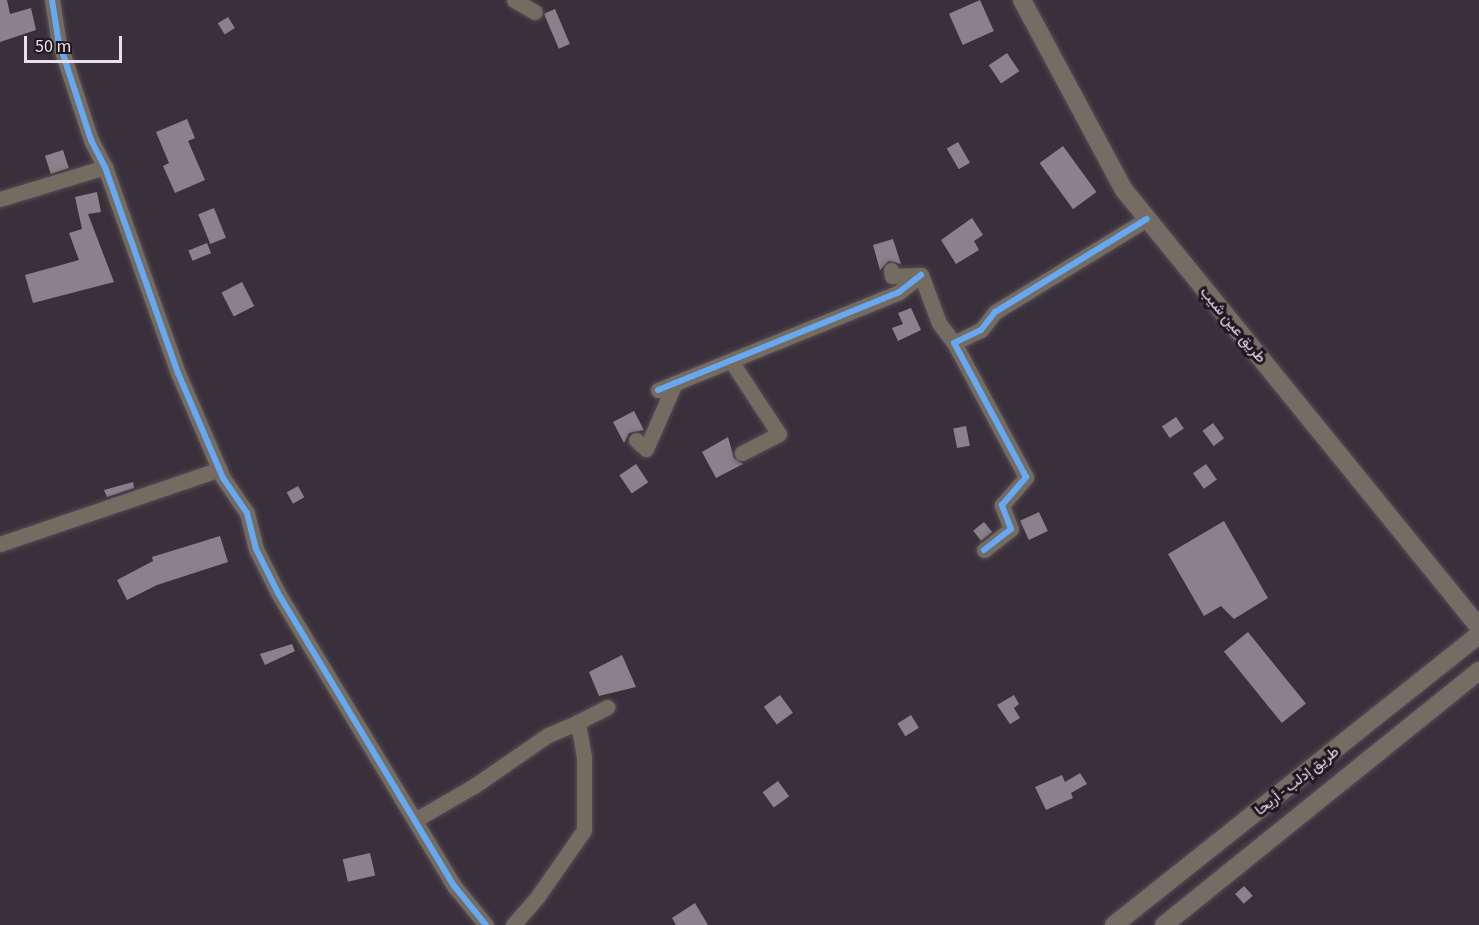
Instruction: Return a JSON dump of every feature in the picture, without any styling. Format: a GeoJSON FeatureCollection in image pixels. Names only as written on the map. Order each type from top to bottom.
{"type":"FeatureCollection","features":[{"type":"Feature","properties":{"kind":"main road","name":"طريق عين شيب"},"geometry":{"type":"LineString","coordinates":[[1022,0],[1124,190],[1479,627]]}},
{"type":"Feature","properties":{"kind":"main road","name":"طريق إدلب - أريحا"},"geometry":{"type":"LineString","coordinates":[[1114,925],[1479,635]]}},
{"type":"Feature","properties":{"kind":"main road","name":"طريق إدلب - أريحا"},"geometry":{"type":"LineString","coordinates":[[1164,925],[1399,733],[1478,673]]}},
{"type":"Feature","properties":{"kind":"main road"},"geometry":{"type":"LineString","coordinates":[[1384,712],[1399,733]]}},
{"type":"Feature","properties":{"kind":"street"},"geometry":{"type":"LineString","coordinates":[[52,0],[57,39],[91,140],[105,167],[178,373],[220,469],[247,513],[256,549],[278,593],[455,887],[486,925]]}},
{"type":"Feature","properties":{"kind":"street"},"geometry":{"type":"LineString","coordinates":[[514,0],[535,12]]}},
{"type":"Feature","properties":{"kind":"street"},"geometry":{"type":"LineString","coordinates":[[0,199],[105,167]]}},
{"type":"Feature","properties":{"kind":"street"},"geometry":{"type":"LineString","coordinates":[[954,343],[981,330],[995,312],[1147,219]]}},
{"type":"Feature","properties":{"kind":"street"},"geometry":{"type":"LineString","coordinates":[[891,270],[892,276],[921,275]]}},
{"type":"Feature","properties":{"kind":"street"},"geometry":{"type":"LineString","coordinates":[[921,275],[939,323],[954,343],[1026,477],[1002,505],[1011,529],[984,550]]}},
{"type":"Feature","properties":{"kind":"street"},"geometry":{"type":"LineString","coordinates":[[658,390],[888,293],[899,292],[921,275]]}},
{"type":"Feature","properties":{"kind":"street"},"geometry":{"type":"LineString","coordinates":[[731,361],[779,434],[742,453]]}},
{"type":"Feature","properties":{"kind":"street"},"geometry":{"type":"LineString","coordinates":[[636,440],[646,449],[675,383]]}},
{"type":"Feature","properties":{"kind":"street"},"geometry":{"type":"LineString","coordinates":[[0,544],[220,469]]}},
{"type":"Feature","properties":{"kind":"street"},"geometry":{"type":"LineString","coordinates":[[415,820],[474,786],[548,735],[607,707]]}},
{"type":"Feature","properties":{"kind":"street"},"geometry":{"type":"LineString","coordinates":[[513,925],[538,896],[584,830],[584,757],[578,722]]}},
{"type":"Feature","properties":{"kind":"building"},"geometry":{"type":"Polygon","coordinates":[[[0,0],[7,0],[10,14],[31,8],[36,30],[0,42],[0,0]]]}},
{"type":"Feature","properties":{"kind":"building"},"geometry":{"type":"Polygon","coordinates":[[[980,0],[994,31],[963,45],[949,14],[980,0]]]}},
{"type":"Feature","properties":{"kind":"building"},"geometry":{"type":"Polygon","coordinates":[[[555,9],[570,44],[559,49],[544,14],[555,9]]]}},
{"type":"Feature","properties":{"kind":"building"},"geometry":{"type":"Polygon","coordinates":[[[228,17],[235,28],[225,34],[218,23],[228,17]]]}},
{"type":"Feature","properties":{"kind":"building"},"geometry":{"type":"Polygon","coordinates":[[[1007,53],[1019,71],[1001,84],[989,65],[1007,53]]]}},
{"type":"Feature","properties":{"kind":"building"},"geometry":{"type":"Polygon","coordinates":[[[187,119],[195,138],[188,141],[205,180],[175,193],[163,166],[169,163],[156,132],[187,119]]]}},
{"type":"Feature","properties":{"kind":"building"},"geometry":{"type":"Polygon","coordinates":[[[958,142],[970,163],[959,169],[947,148],[958,142]]]}},
{"type":"Feature","properties":{"kind":"building"},"geometry":{"type":"Polygon","coordinates":[[[1063,146],[1097,192],[1073,209],[1040,163],[1063,146]]]}},
{"type":"Feature","properties":{"kind":"building"},"geometry":{"type":"Polygon","coordinates":[[[63,150],[69,168],[51,174],[45,156],[63,150]]]}},
{"type":"Feature","properties":{"kind":"building"},"geometry":{"type":"Polygon","coordinates":[[[97,192],[101,212],[88,214],[114,282],[33,303],[25,275],[79,260],[69,233],[82,229],[75,197],[97,192]]]}},
{"type":"Feature","properties":{"kind":"building"},"geometry":{"type":"Polygon","coordinates":[[[214,208],[226,238],[210,244],[198,214],[214,208]]]}},
{"type":"Feature","properties":{"kind":"building"},"geometry":{"type":"Polygon","coordinates":[[[972,218],[983,235],[974,241],[979,250],[956,264],[941,240],[972,218]]]}},
{"type":"Feature","properties":{"kind":"building"},"geometry":{"type":"Polygon","coordinates":[[[893,239],[901,264],[889,261],[880,270],[873,245],[893,239]]]}},
{"type":"Feature","properties":{"kind":"building"},"geometry":{"type":"Polygon","coordinates":[[[207,243],[211,253],[193,261],[188,250],[207,243]]]}},
{"type":"Feature","properties":{"kind":"building"},"geometry":{"type":"Polygon","coordinates":[[[242,282],[254,306],[234,316],[222,292],[242,282]]]}},
{"type":"Feature","properties":{"kind":"building"},"geometry":{"type":"Polygon","coordinates":[[[911,308],[921,330],[898,341],[892,328],[903,324],[898,313],[911,308]]]}},
{"type":"Feature","properties":{"kind":"building"},"geometry":{"type":"Polygon","coordinates":[[[634,411],[644,430],[629,433],[624,443],[613,422],[634,411]]]}},
{"type":"Feature","properties":{"kind":"building"},"geometry":{"type":"Polygon","coordinates":[[[1176,417],[1184,429],[1170,438],[1162,427],[1176,417]]]}},
{"type":"Feature","properties":{"kind":"building"},"geometry":{"type":"Polygon","coordinates":[[[1213,423],[1224,438],[1214,446],[1202,431],[1213,423]]]}},
{"type":"Feature","properties":{"kind":"building"},"geometry":{"type":"Polygon","coordinates":[[[966,426],[970,446],[957,448],[953,428],[966,426]]]}},
{"type":"Feature","properties":{"kind":"building"},"geometry":{"type":"Polygon","coordinates":[[[728,437],[734,458],[743,464],[716,478],[702,452],[728,437]]]}},
{"type":"Feature","properties":{"kind":"building"},"geometry":{"type":"Polygon","coordinates":[[[636,464],[648,482],[632,493],[619,475],[636,464]]]}},
{"type":"Feature","properties":{"kind":"building"},"geometry":{"type":"Polygon","coordinates":[[[1206,464],[1217,480],[1204,489],[1193,473],[1206,464]]]}},
{"type":"Feature","properties":{"kind":"building"},"geometry":{"type":"Polygon","coordinates":[[[133,482],[134,488],[107,497],[104,490],[133,482]]]}},
{"type":"Feature","properties":{"kind":"building"},"geometry":{"type":"Polygon","coordinates":[[[298,486],[304,497],[293,504],[287,492],[298,486]]]}},
{"type":"Feature","properties":{"kind":"building"},"geometry":{"type":"Polygon","coordinates":[[[1039,512],[1048,531],[1029,540],[1020,521],[1039,512]]]}},
{"type":"Feature","properties":{"kind":"building"},"geometry":{"type":"Polygon","coordinates":[[[1224,521],[1268,598],[1234,619],[1221,606],[1204,616],[1168,554],[1224,521]]]}},
{"type":"Feature","properties":{"kind":"building"},"geometry":{"type":"Polygon","coordinates":[[[984,522],[992,532],[981,541],[973,531],[984,522]]]}},
{"type":"Feature","properties":{"kind":"building"},"geometry":{"type":"Polygon","coordinates":[[[220,536],[228,562],[157,585],[127,600],[117,580],[153,561],[152,557],[220,536]]]}},
{"type":"Feature","properties":{"kind":"building"},"geometry":{"type":"Polygon","coordinates":[[[1248,632],[1306,703],[1282,723],[1224,652],[1248,632]]]}},
{"type":"Feature","properties":{"kind":"building"},"geometry":{"type":"Polygon","coordinates":[[[292,644],[295,651],[265,665],[260,654],[292,644]]]}},
{"type":"Feature","properties":{"kind":"building"},"geometry":{"type":"Polygon","coordinates":[[[622,655],[636,687],[599,696],[589,672],[622,655]]]}},
{"type":"Feature","properties":{"kind":"building"},"geometry":{"type":"Polygon","coordinates":[[[780,695],[793,713],[777,725],[764,707],[780,695]]]}},
{"type":"Feature","properties":{"kind":"building"},"geometry":{"type":"Polygon","coordinates":[[[1014,695],[1019,704],[1014,708],[1020,718],[1010,724],[997,705],[1014,695]]]}},
{"type":"Feature","properties":{"kind":"building"},"geometry":{"type":"Polygon","coordinates":[[[911,715],[919,728],[905,736],[897,723],[911,715]]]}},
{"type":"Feature","properties":{"kind":"building"},"geometry":{"type":"Polygon","coordinates":[[[1080,773],[1087,784],[1071,793],[1073,798],[1046,810],[1035,787],[1062,775],[1065,782],[1080,773]]]}},
{"type":"Feature","properties":{"kind":"building"},"geometry":{"type":"Polygon","coordinates":[[[778,781],[789,796],[774,808],[763,792],[778,781]]]}},
{"type":"Feature","properties":{"kind":"building"},"geometry":{"type":"Polygon","coordinates":[[[370,853],[375,875],[348,882],[343,859],[370,853]]]}},
{"type":"Feature","properties":{"kind":"building"},"geometry":{"type":"Polygon","coordinates":[[[1244,886],[1253,896],[1244,904],[1235,894],[1244,886]]]}},
{"type":"Feature","properties":{"kind":"building"},"geometry":{"type":"Polygon","coordinates":[[[695,903],[708,925],[676,925],[672,918],[695,903]]]}},
{"type":"Feature","properties":{"kind":"cycle path"},"geometry":{"type":"LineString","coordinates":[[52,0],[58,39],[91,140],[105,167],[178,373],[223,478],[247,513],[256,549],[278,593],[455,887],[486,925]]}},
{"type":"Feature","properties":{"kind":"cycle path"},"geometry":{"type":"LineString","coordinates":[[984,550],[1011,529],[1002,505],[1026,477],[954,343],[981,330],[995,312],[1147,219]]}},
{"type":"Feature","properties":{"kind":"cycle path"},"geometry":{"type":"LineString","coordinates":[[658,390],[899,292],[921,275]]}}]}
